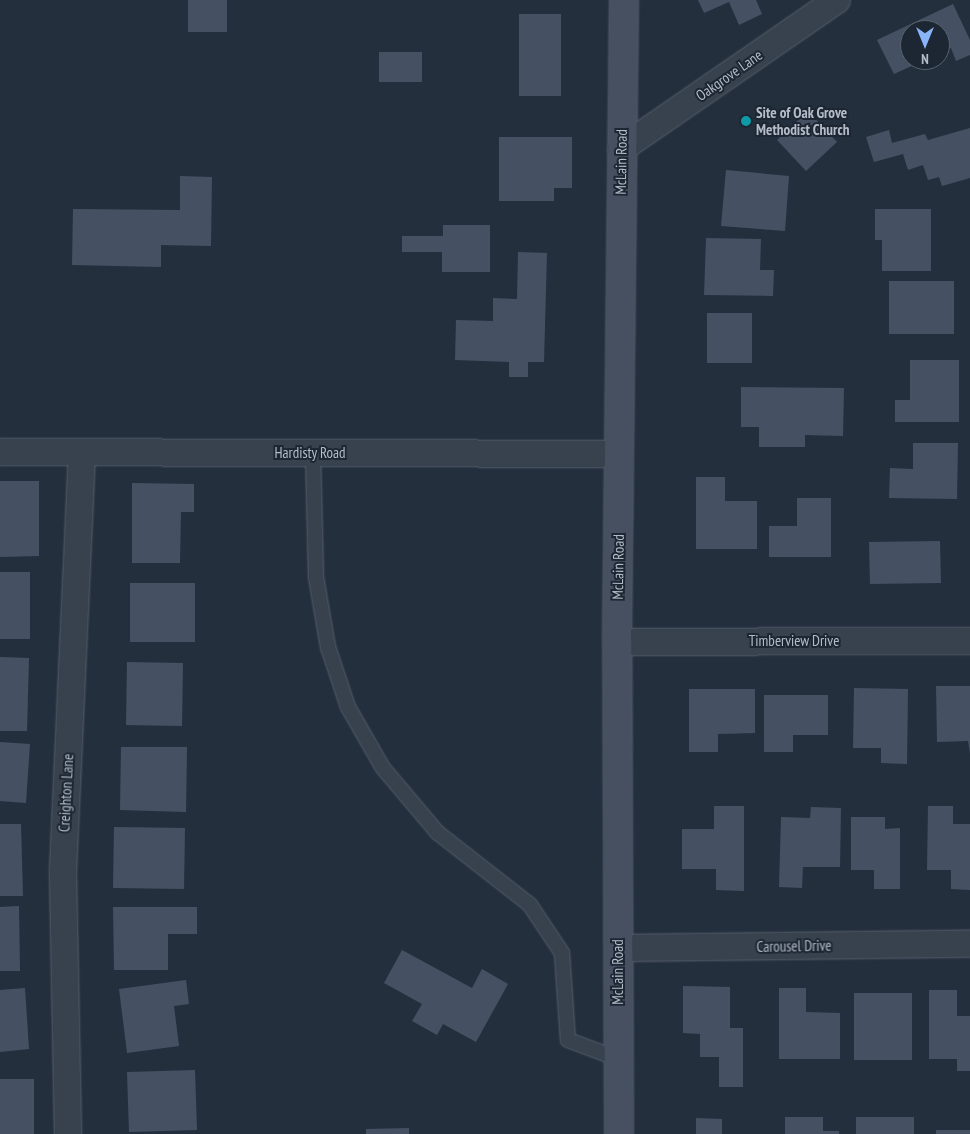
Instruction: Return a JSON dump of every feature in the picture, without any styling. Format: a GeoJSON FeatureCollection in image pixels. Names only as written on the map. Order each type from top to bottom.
{"type":"FeatureCollection","features":[{"type":"Feature","properties":{"kind":"street","name":"McLain Road"},"geometry":{"type":"LineString","coordinates":[[619,1134],[617,642],[624,0]]}},
{"type":"Feature","properties":{"kind":"street","name":"Oakgrove Lane"},"geometry":{"type":"LineString","coordinates":[[621,150],[837,0]]}},
{"type":"Feature","properties":{"kind":"street","name":"Hardisty Road"},"geometry":{"type":"LineString","coordinates":[[0,452],[620,454]]}},
{"type":"Feature","properties":{"kind":"street","name":"Creighton Lane"},"geometry":{"type":"LineString","coordinates":[[68,1134],[63,871],[82,453]]}},
{"type":"Feature","properties":{"kind":"street","name":"Timberview Drive"},"geometry":{"type":"LineString","coordinates":[[617,642],[970,641]]}},
{"type":"Feature","properties":{"kind":"street","name":"Carousel Drive"},"geometry":{"type":"LineString","coordinates":[[618,948],[970,944]]}},
{"type":"Feature","properties":{"kind":"lane"},"geometry":{"type":"LineString","coordinates":[[313,453],[316,577],[328,647],[348,707],[383,768],[438,833],[530,905],[562,953],[568,1040],[619,1058]]}},
{"type":"Feature","properties":{"kind":"building"},"geometry":{"type":"Polygon","coordinates":[[[188,0],[227,0],[227,32],[188,32],[188,0]]]}},
{"type":"Feature","properties":{"kind":"building"},"geometry":{"type":"Polygon","coordinates":[[[698,0],[756,0],[762,14],[739,25],[729,2],[704,13],[698,0]]]}},
{"type":"Feature","properties":{"kind":"building"},"geometry":{"type":"Polygon","coordinates":[[[953,4],[970,40],[970,55],[956,61],[950,48],[950,20],[919,20],[953,4]]]}},
{"type":"Feature","properties":{"kind":"building"},"geometry":{"type":"Polygon","coordinates":[[[519,14],[561,14],[561,96],[519,96],[519,14]]]}},
{"type":"Feature","properties":{"kind":"building"},"geometry":{"type":"Polygon","coordinates":[[[900,29],[900,70],[903,70],[894,74],[877,40],[900,29]]]}},
{"type":"Feature","properties":{"kind":"building"},"geometry":{"type":"Polygon","coordinates":[[[379,52],[422,52],[422,82],[379,82],[379,52]]]}},
{"type":"Feature","properties":{"kind":"building"},"geometry":{"type":"Polygon","coordinates":[[[808,111],[837,142],[806,171],[777,140],[808,111]]]}},
{"type":"Feature","properties":{"kind":"building"},"geometry":{"type":"Polygon","coordinates":[[[970,128],[970,178],[942,186],[939,177],[928,180],[923,165],[908,170],[903,154],[874,162],[866,137],[889,130],[892,143],[925,134],[928,140],[970,128]]]}},
{"type":"Feature","properties":{"kind":"building"},"geometry":{"type":"Polygon","coordinates":[[[499,137],[572,137],[572,188],[554,188],[554,201],[499,201],[499,137]]]}},
{"type":"Feature","properties":{"kind":"building"},"geometry":{"type":"Polygon","coordinates":[[[726,170],[789,176],[785,231],[721,226],[726,170]]]}},
{"type":"Feature","properties":{"kind":"building"},"geometry":{"type":"Polygon","coordinates":[[[180,176],[212,177],[211,246],[161,245],[161,267],[72,265],[73,209],[180,210],[180,176]]]}},
{"type":"Feature","properties":{"kind":"building"},"geometry":{"type":"Polygon","coordinates":[[[875,209],[931,209],[931,271],[882,271],[882,240],[875,240],[875,209]]]}},
{"type":"Feature","properties":{"kind":"building"},"geometry":{"type":"Polygon","coordinates":[[[443,225],[490,225],[490,272],[442,272],[442,252],[402,252],[402,236],[443,236],[443,225]]]}},
{"type":"Feature","properties":{"kind":"building"},"geometry":{"type":"Polygon","coordinates":[[[706,238],[761,239],[760,270],[774,270],[773,296],[704,295],[706,238]]]}},
{"type":"Feature","properties":{"kind":"building"},"geometry":{"type":"Polygon","coordinates":[[[518,252],[547,253],[544,362],[528,362],[528,377],[509,377],[509,362],[455,360],[456,320],[493,321],[493,298],[517,299],[518,252]]]}},
{"type":"Feature","properties":{"kind":"building"},"geometry":{"type":"Polygon","coordinates":[[[889,281],[954,281],[954,334],[889,334],[889,281]]]}},
{"type":"Feature","properties":{"kind":"building"},"geometry":{"type":"Polygon","coordinates":[[[707,313],[752,313],[752,363],[707,363],[707,313]]]}},
{"type":"Feature","properties":{"kind":"building"},"geometry":{"type":"Polygon","coordinates":[[[910,360],[959,360],[959,422],[895,422],[895,400],[910,400],[910,360]]]}},
{"type":"Feature","properties":{"kind":"building"},"geometry":{"type":"Polygon","coordinates":[[[741,387],[844,388],[843,436],[805,435],[805,447],[759,447],[759,427],[741,427],[741,387]]]}},
{"type":"Feature","properties":{"kind":"building"},"geometry":{"type":"Polygon","coordinates":[[[913,443],[958,443],[957,499],[889,498],[890,468],[913,469],[913,443]]]}},
{"type":"Feature","properties":{"kind":"building"},"geometry":{"type":"Polygon","coordinates":[[[696,477],[725,477],[725,501],[757,501],[757,549],[696,549],[696,477]]]}},
{"type":"Feature","properties":{"kind":"building"},"geometry":{"type":"Polygon","coordinates":[[[0,481],[39,481],[39,556],[0,557],[0,481]]]}},
{"type":"Feature","properties":{"kind":"building"},"geometry":{"type":"Polygon","coordinates":[[[132,483],[194,484],[194,512],[181,512],[180,563],[132,563],[132,483]]]}},
{"type":"Feature","properties":{"kind":"building"},"geometry":{"type":"Polygon","coordinates":[[[797,498],[831,498],[831,557],[769,557],[769,526],[797,526],[797,498]]]}},
{"type":"Feature","properties":{"kind":"building"},"geometry":{"type":"Polygon","coordinates":[[[940,541],[941,583],[870,584],[869,542],[940,541]]]}},
{"type":"Feature","properties":{"kind":"building"},"geometry":{"type":"Polygon","coordinates":[[[0,572],[30,572],[30,639],[0,639],[0,572]]]}},
{"type":"Feature","properties":{"kind":"building"},"geometry":{"type":"Polygon","coordinates":[[[130,583],[195,583],[195,642],[130,642],[130,583]]]}},
{"type":"Feature","properties":{"kind":"building"},"geometry":{"type":"Polygon","coordinates":[[[0,657],[29,658],[27,731],[0,731],[0,657]]]}},
{"type":"Feature","properties":{"kind":"building"},"geometry":{"type":"Polygon","coordinates":[[[127,662],[183,663],[182,726],[126,725],[127,662]]]}},
{"type":"Feature","properties":{"kind":"building"},"geometry":{"type":"Polygon","coordinates":[[[936,686],[970,686],[970,753],[968,741],[937,742],[936,686]]]}},
{"type":"Feature","properties":{"kind":"building"},"geometry":{"type":"Polygon","coordinates":[[[854,688],[908,689],[907,764],[881,763],[881,748],[853,748],[854,688]]]}},
{"type":"Feature","properties":{"kind":"building"},"geometry":{"type":"Polygon","coordinates":[[[689,689],[755,689],[755,733],[718,734],[718,752],[689,752],[689,689]]]}},
{"type":"Feature","properties":{"kind":"building"},"geometry":{"type":"Polygon","coordinates":[[[764,695],[828,695],[828,735],[793,735],[793,752],[764,752],[764,695]]]}},
{"type":"Feature","properties":{"kind":"building"},"geometry":{"type":"Polygon","coordinates":[[[0,742],[30,744],[26,803],[0,801],[0,742]]]}},
{"type":"Feature","properties":{"kind":"building"},"geometry":{"type":"Polygon","coordinates":[[[121,747],[187,747],[186,812],[120,810],[121,747]]]}},
{"type":"Feature","properties":{"kind":"building"},"geometry":{"type":"Polygon","coordinates":[[[714,806],[744,806],[744,891],[716,890],[716,869],[682,869],[682,829],[714,829],[714,806]]]}},
{"type":"Feature","properties":{"kind":"building"},"geometry":{"type":"Polygon","coordinates":[[[928,806],[953,806],[953,824],[970,824],[970,890],[951,889],[951,870],[927,870],[928,806]]]}},
{"type":"Feature","properties":{"kind":"building"},"geometry":{"type":"Polygon","coordinates":[[[811,807],[841,808],[840,867],[803,867],[802,888],[779,887],[781,817],[810,818],[811,807]]]}},
{"type":"Feature","properties":{"kind":"building"},"geometry":{"type":"Polygon","coordinates":[[[851,817],[885,817],[885,829],[900,828],[900,889],[874,889],[874,870],[851,870],[851,817]]]}},
{"type":"Feature","properties":{"kind":"building"},"geometry":{"type":"Polygon","coordinates":[[[0,824],[21,824],[23,896],[0,896],[0,824]]]}},
{"type":"Feature","properties":{"kind":"building"},"geometry":{"type":"Polygon","coordinates":[[[114,827],[185,828],[184,889],[113,888],[114,827]]]}},
{"type":"Feature","properties":{"kind":"building"},"geometry":{"type":"Polygon","coordinates":[[[19,906],[20,971],[0,971],[0,907],[19,906]]]}},
{"type":"Feature","properties":{"kind":"building"},"geometry":{"type":"Polygon","coordinates":[[[113,907],[197,907],[197,934],[168,934],[168,970],[114,970],[113,907]]]}},
{"type":"Feature","properties":{"kind":"building"},"geometry":{"type":"Polygon","coordinates":[[[402,950],[472,988],[482,969],[508,984],[476,1042],[443,1024],[437,1035],[412,1021],[422,1004],[384,983],[402,950]]]}},
{"type":"Feature","properties":{"kind":"building"},"geometry":{"type":"Polygon","coordinates":[[[186,980],[189,1004],[174,1006],[179,1046],[127,1053],[119,989],[186,980]]]}},
{"type":"Feature","properties":{"kind":"building"},"geometry":{"type":"Polygon","coordinates":[[[683,986],[730,987],[730,1028],[743,1028],[743,1087],[719,1087],[719,1057],[700,1057],[700,1034],[683,1033],[683,986]]]}},
{"type":"Feature","properties":{"kind":"building"},"geometry":{"type":"Polygon","coordinates":[[[25,988],[29,1049],[0,1052],[0,990],[25,988]]]}},
{"type":"Feature","properties":{"kind":"building"},"geometry":{"type":"Polygon","coordinates":[[[779,988],[806,988],[806,1012],[840,1013],[840,1059],[779,1059],[779,988]]]}},
{"type":"Feature","properties":{"kind":"building"},"geometry":{"type":"Polygon","coordinates":[[[929,990],[957,990],[957,1016],[970,1016],[970,1071],[957,1071],[957,1059],[929,1059],[929,990]]]}},
{"type":"Feature","properties":{"kind":"building"},"geometry":{"type":"Polygon","coordinates":[[[854,993],[912,993],[912,1060],[854,1060],[854,993]]]}},
{"type":"Feature","properties":{"kind":"building"},"geometry":{"type":"Polygon","coordinates":[[[195,1070],[197,1130],[129,1132],[127,1072],[195,1070]]]}},
{"type":"Feature","properties":{"kind":"building"},"geometry":{"type":"Polygon","coordinates":[[[0,1079],[34,1079],[34,1134],[0,1134],[0,1079]]]}},
{"type":"Feature","properties":{"kind":"building"},"geometry":{"type":"Polygon","coordinates":[[[785,1117],[823,1117],[823,1131],[839,1131],[839,1134],[785,1134],[785,1117]]]}},
{"type":"Feature","properties":{"kind":"building"},"geometry":{"type":"Polygon","coordinates":[[[856,1117],[914,1117],[914,1134],[856,1134],[856,1117]]]}},
{"type":"Feature","properties":{"kind":"building"},"geometry":{"type":"Polygon","coordinates":[[[696,1118],[722,1119],[722,1134],[696,1134],[696,1118]]]}},
{"type":"Feature","properties":{"kind":"building"},"geometry":{"type":"Polygon","coordinates":[[[409,1128],[409,1134],[366,1134],[366,1129],[409,1128]]]}},
{"type":"Feature","properties":{"kind":"building"},"geometry":{"type":"Polygon","coordinates":[[[936,1130],[970,1130],[970,1134],[936,1134],[936,1130]]]}},
{"type":"Feature","properties":{"kind":"place","name":"Site of Oak Grove Methodist Church"},"geometry":{"type":"Point","coordinates":[746,121]}}]}
